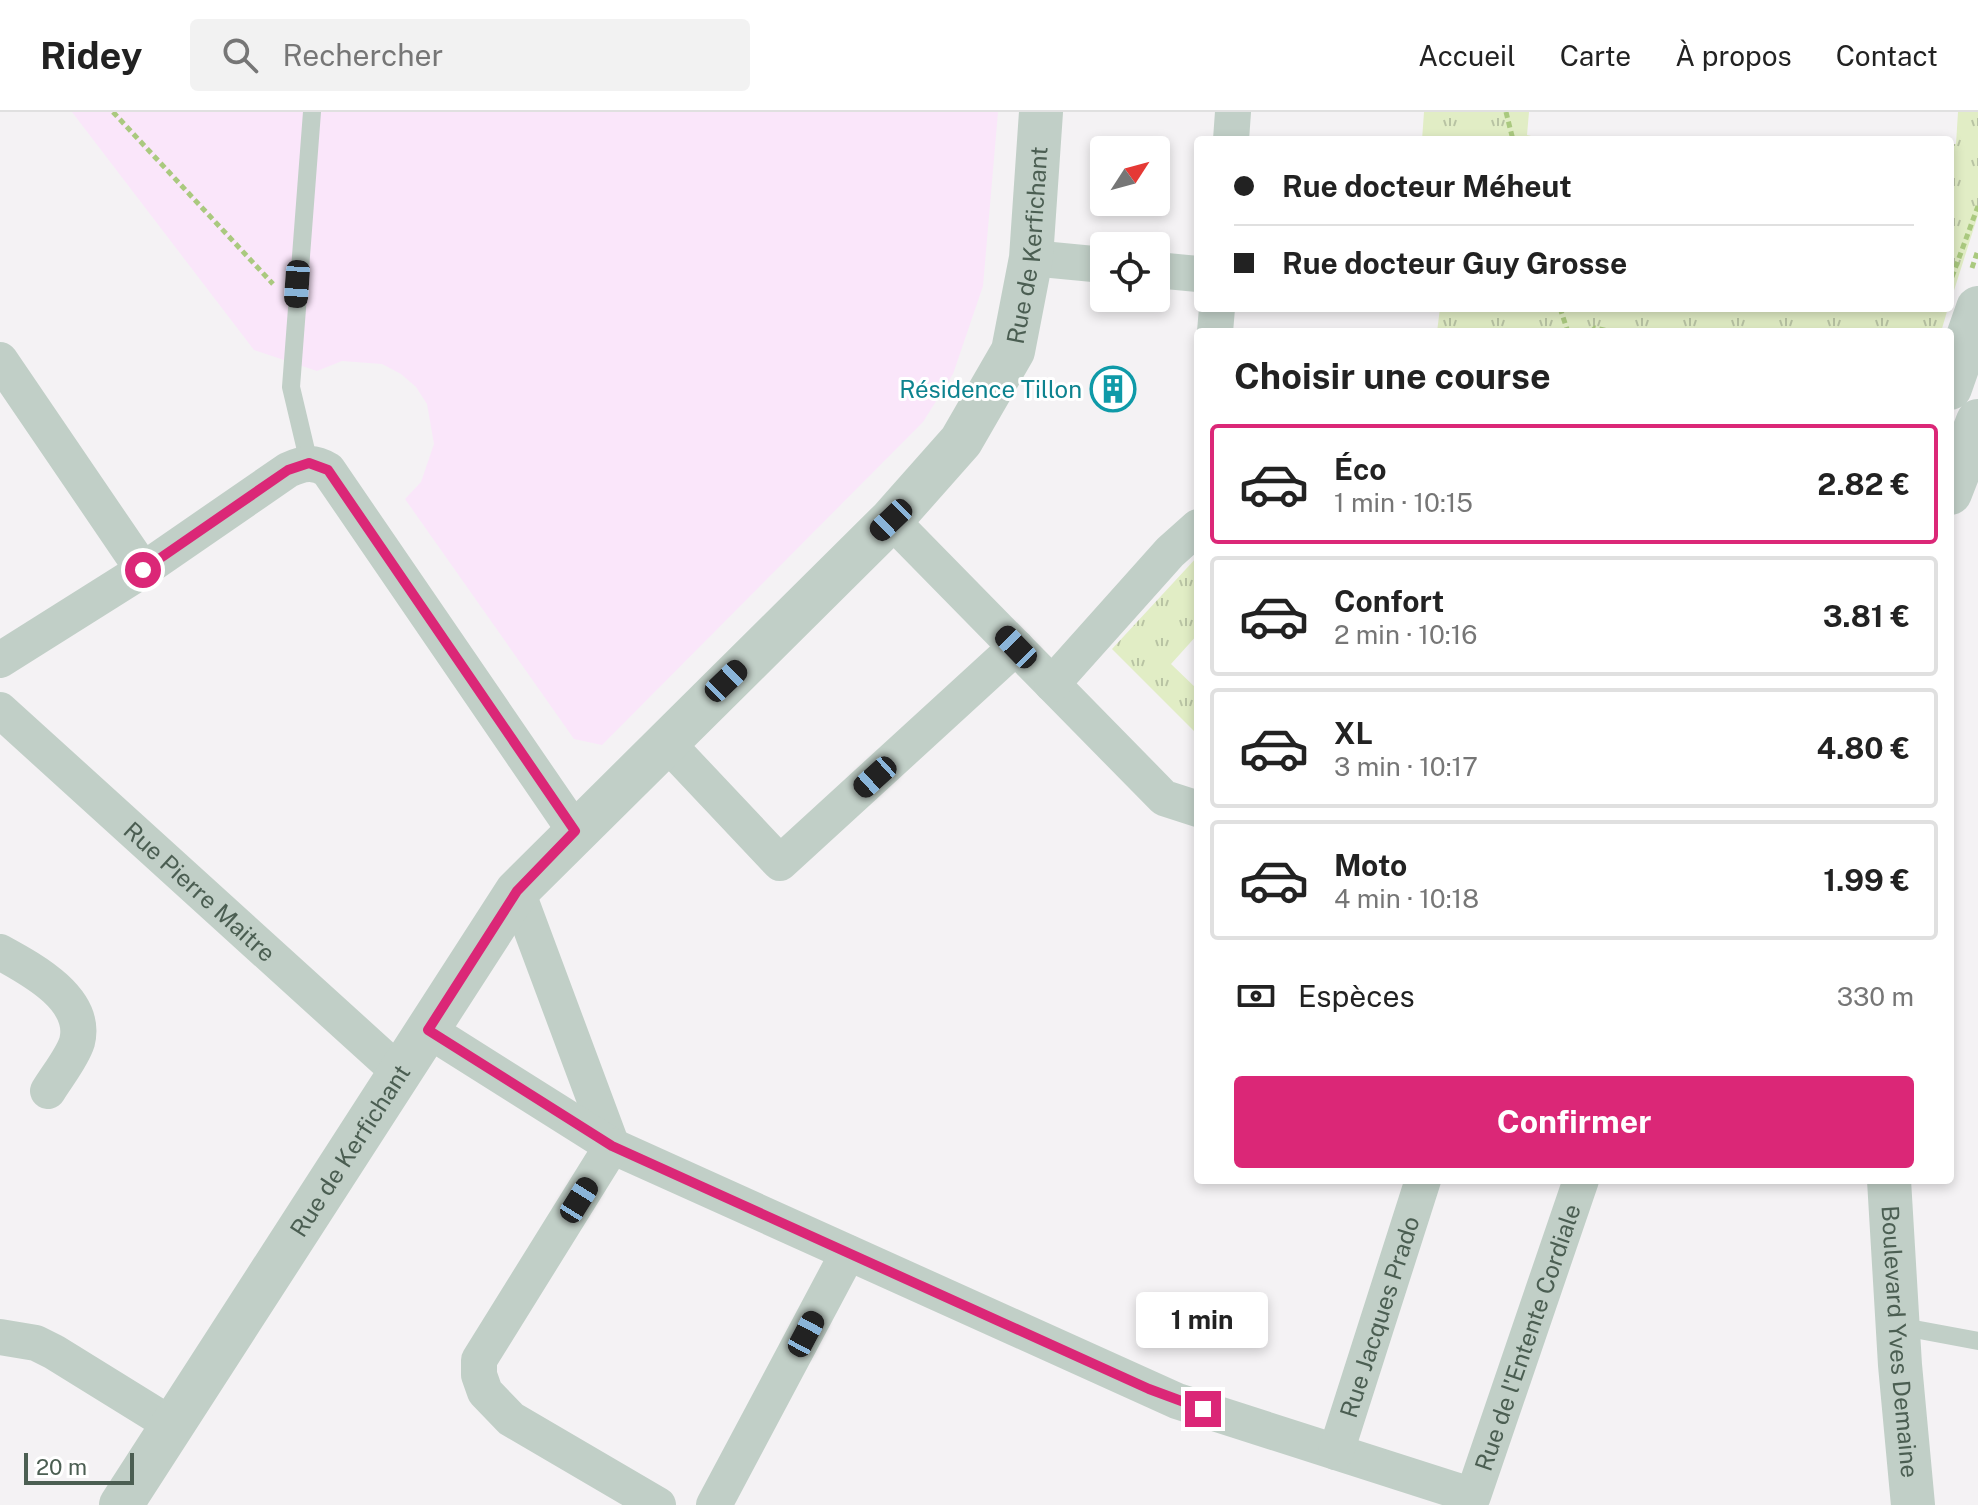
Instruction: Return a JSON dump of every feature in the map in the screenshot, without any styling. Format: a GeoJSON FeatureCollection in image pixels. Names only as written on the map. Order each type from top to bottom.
{"type":"FeatureCollection","features":[{"type":"Feature","properties":{"kind":"street","name":"Rue de Kerfichant"},"geometry":{"type":"LineString","coordinates":[[121,1505],[517,891],[891,520],[961,441],[1013,351],[1031,258],[1041,112]]}},
{"type":"Feature","properties":{"kind":"street"},"geometry":{"type":"LineString","coordinates":[[1231,136],[1233,112]]}},
{"type":"Feature","properties":{"kind":"street"},"geometry":{"type":"LineString","coordinates":[[1031,258],[1090,264]]}},
{"type":"Feature","properties":{"kind":"street"},"geometry":{"type":"LineString","coordinates":[[1170,271],[1194,274]]}},
{"type":"Feature","properties":{"kind":"street"},"geometry":{"type":"LineString","coordinates":[[1954,377],[1978,308]]}},
{"type":"Feature","properties":{"kind":"street"},"geometry":{"type":"LineString","coordinates":[[0,360],[143,570]]}},
{"type":"Feature","properties":{"kind":"street"},"geometry":{"type":"LineString","coordinates":[[1954,483],[1978,421]]}},
{"type":"Feature","properties":{"kind":"street"},"geometry":{"type":"LineString","coordinates":[[0,660],[143,570],[288,470],[319,467],[575,831]]}},
{"type":"Feature","properties":{"kind":"street"},"geometry":{"type":"LineString","coordinates":[[891,520],[1164,798],[1194,808]]}},
{"type":"Feature","properties":{"kind":"street"},"geometry":{"type":"LineString","coordinates":[[1052,684],[1170,552],[1194,532]]}},
{"type":"Feature","properties":{"kind":"street"},"geometry":{"type":"LineString","coordinates":[[665,741],[780,863],[1016,647]]}},
{"type":"Feature","properties":{"kind":"street","name":"Rue Pierre Maitre"},"geometry":{"type":"LineString","coordinates":[[0,710],[400,1073]]}},
{"type":"Feature","properties":{"kind":"street"},"geometry":{"type":"LineString","coordinates":[[517,891],[612,1146]]}},
{"type":"Feature","properties":{"kind":"street"},"geometry":{"type":"LineString","coordinates":[[0,952],[64,995],[77,1018],[76,1044],[48,1091]]}},
{"type":"Feature","properties":{"kind":"street"},"geometry":{"type":"LineString","coordinates":[[428,1030],[612,1146],[1177,1401],[1336,1452]]}},
{"type":"Feature","properties":{"kind":"street"},"geometry":{"type":"LineString","coordinates":[[612,1146],[479,1360],[479,1375],[485,1392],[511,1419],[658,1505]]}},
{"type":"Feature","properties":{"kind":"street","name":"Rue Jacques Prado"},"geometry":{"type":"LineString","coordinates":[[1336,1452],[1422,1184]]}},
{"type":"Feature","properties":{"kind":"street","name":"Rue de l'Entente Cordiale"},"geometry":{"type":"LineString","coordinates":[[1336,1452],[1473,1496],[1580,1184]]}},
{"type":"Feature","properties":{"kind":"street","name":"Boulevard Yves Demaine"},"geometry":{"type":"LineString","coordinates":[[1889,1184],[1913,1505]]}},
{"type":"Feature","properties":{"kind":"street"},"geometry":{"type":"LineString","coordinates":[[714,1505],[848,1253]]}},
{"type":"Feature","properties":{"kind":"street"},"geometry":{"type":"LineString","coordinates":[[0,1337],[36,1343],[54,1352],[172,1425]]}},
{"type":"Feature","properties":{"kind":"lane"},"geometry":{"type":"LineString","coordinates":[[312,112],[291,387],[319,467]]}},
{"type":"Feature","properties":{"kind":"lane"},"geometry":{"type":"LineString","coordinates":[[1898,1326],[1978,1341]]}},
{"type":"Feature","properties":{"kind":"path"},"geometry":{"type":"LineString","coordinates":[[113,112],[296,308]]}},
{"type":"Feature","properties":{"kind":"path"},"geometry":{"type":"LineString","coordinates":[[1506,112],[1512,136]]}},
{"type":"Feature","properties":{"kind":"path"},"geometry":{"type":"LineString","coordinates":[[1954,272],[1978,206]]}},
{"type":"Feature","properties":{"kind":"shaded area"},"geometry":{"type":"Polygon","coordinates":[[[72,112],[998,112],[983,286],[953,374],[923,422],[602,745],[574,739],[405,499],[421,482],[434,444],[427,404],[416,387],[382,364],[342,361],[317,371],[254,350],[72,112]]]}},
{"type":"Feature","properties":{"kind":"green space"},"geometry":{"type":"Polygon","coordinates":[[[1424,112],[1529,112],[1527,135],[1531,136],[1422,136],[1424,112]]]}},
{"type":"Feature","properties":{"kind":"green space"},"geometry":{"type":"Polygon","coordinates":[[[1958,112],[1978,112],[1978,215],[1954,290],[1954,144],[1958,112]]]}},
{"type":"Feature","properties":{"kind":"green space"},"geometry":{"type":"Polygon","coordinates":[[[1440,312],[1947,312],[1942,328],[1438,328],[1440,312]]]}},
{"type":"Feature","properties":{"kind":"green space"},"geometry":{"type":"Polygon","coordinates":[[[1194,560],[1194,638],[1171,664],[1194,686],[1194,731],[1112,649],[1194,560]]]}},
{"type":"Feature","properties":{"kind":"place","name":"Résidence Tillon"},"geometry":{"type":"Point","coordinates":[1113,389]}},
{"type":"Feature","properties":{"kind":"route"},"geometry":{"type":"LineString","coordinates":[[143,570],[288,470],[304,463],[328,470],[575,831],[517,891],[428,1030],[612,1146],[1149,1389],[1203,1409]]}}]}
